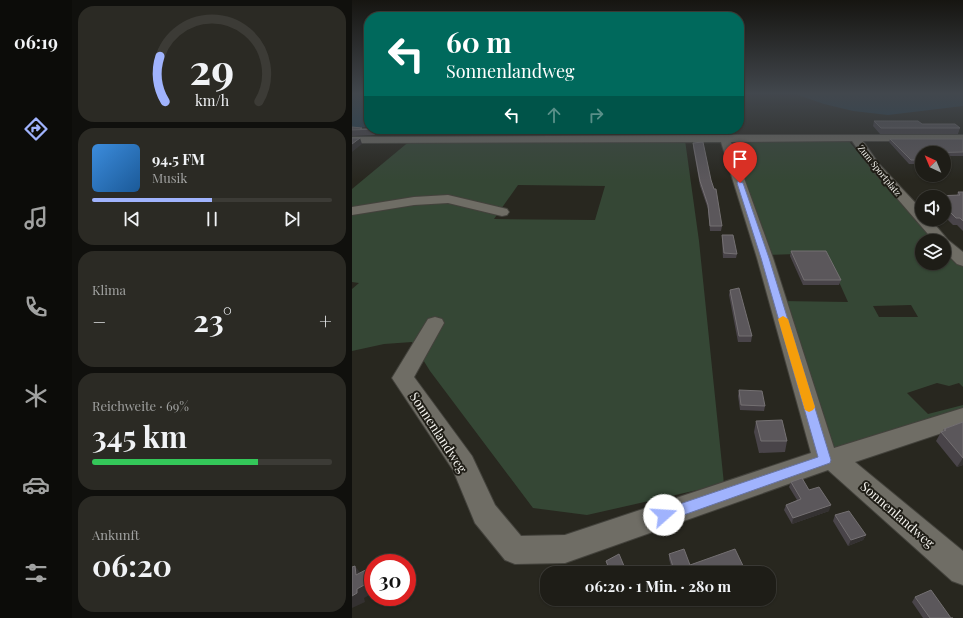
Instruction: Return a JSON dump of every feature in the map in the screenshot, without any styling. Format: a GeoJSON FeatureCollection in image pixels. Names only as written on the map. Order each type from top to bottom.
{"type":"FeatureCollection","features":[{"type":"Feature","properties":{"kind":"street"},"geometry":{"type":"LineString","coordinates":[[725,138],[829,459]]}},
{"type":"Feature","properties":{"kind":"street","name":"Zum Sportplatz"},"geometry":{"type":"LineString","coordinates":[[855,138],[875,166],[936,234]]}},
{"type":"Feature","properties":{"kind":"street"},"geometry":{"type":"LineString","coordinates":[[352,140],[963,138]]}},
{"type":"Feature","properties":{"kind":"street"},"geometry":{"type":"LineString","coordinates":[[352,211],[414,201],[448,199],[502,212]]}},
{"type":"Feature","properties":{"kind":"street","name":"Zum Sportplatz"},"geometry":{"type":"LineString","coordinates":[[951,250],[963,261]]}},
{"type":"Feature","properties":{"kind":"street","name":"Sonnenlandweg"},"geometry":{"type":"LineString","coordinates":[[435,322],[403,378],[463,464],[485,514],[515,550],[565,549],[829,459],[963,417]]}},
{"type":"Feature","properties":{"kind":"street","name":"Sonnenlandweg"},"geometry":{"type":"LineString","coordinates":[[829,459],[963,570]]}},
{"type":"Feature","properties":{"kind":"green space"},"geometry":{"type":"Polygon","coordinates":[[[726,138],[847,139],[915,218],[915,226],[923,226],[931,234],[915,234],[915,270],[951,270],[951,251],[963,257],[963,387],[959,383],[949,386],[937,383],[907,393],[928,414],[963,405],[963,410],[830,453],[781,301],[848,302],[826,253],[767,255],[726,138]],[[911,305],[873,306],[879,317],[918,317],[911,305]]]}},
{"type":"Feature","properties":{"kind":"green space"},"geometry":{"type":"Polygon","coordinates":[[[411,140],[685,140],[699,241],[724,484],[587,515],[533,508],[430,371],[412,342],[384,344],[352,351],[352,289],[359,283],[352,282],[352,189],[411,140]],[[518,185],[494,219],[595,220],[605,186],[518,185]]]}},
{"type":"Feature","properties":{"kind":"water"},"geometry":{"type":"Polygon","coordinates":[[[352,123],[364,123],[364,127],[352,128],[352,123]]]}},
{"type":"Feature","properties":{"kind":"building"},"geometry":{"type":"Polygon","coordinates":[[[876,123],[955,124],[960,128],[881,128],[876,123]]]}},
{"type":"Feature","properties":{"kind":"building"},"geometry":{"type":"Polygon","coordinates":[[[352,127],[364,129],[364,129],[352,130],[352,127]]]}},
{"type":"Feature","properties":{"kind":"building"},"geometry":{"type":"Polygon","coordinates":[[[352,138],[360,138],[352,144],[352,138]]]}},
{"type":"Feature","properties":{"kind":"building"},"geometry":{"type":"Polygon","coordinates":[[[890,139],[963,139],[963,152],[951,152],[951,146],[915,146],[915,160],[911,160],[890,139]]]}},
{"type":"Feature","properties":{"kind":"building"},"geometry":{"type":"Polygon","coordinates":[[[703,142],[711,180],[714,189],[716,189],[722,226],[710,226],[708,205],[700,181],[693,143],[703,142]]]}},
{"type":"Feature","properties":{"kind":"building"},"geometry":{"type":"Polygon","coordinates":[[[958,192],[963,192],[963,221],[960,218],[956,218],[951,213],[951,195],[960,195],[958,192]]]}},
{"type":"Feature","properties":{"kind":"building"},"geometry":{"type":"Polygon","coordinates":[[[722,235],[733,235],[737,254],[724,253],[722,235]]]}},
{"type":"Feature","properties":{"kind":"building"},"geometry":{"type":"Polygon","coordinates":[[[791,251],[826,251],[841,280],[804,280],[791,251]]]}},
{"type":"Feature","properties":{"kind":"building"},"geometry":{"type":"Polygon","coordinates":[[[739,288],[752,336],[739,336],[730,290],[739,288]]]}},
{"type":"Feature","properties":{"kind":"building"},"geometry":{"type":"Polygon","coordinates":[[[739,390],[762,391],[765,406],[741,405],[739,390]]]}},
{"type":"Feature","properties":{"kind":"building"},"geometry":{"type":"Polygon","coordinates":[[[782,420],[787,441],[761,441],[756,421],[782,420]]]}},
{"type":"Feature","properties":{"kind":"building"},"geometry":{"type":"Polygon","coordinates":[[[963,422],[963,458],[941,432],[946,430],[944,429],[963,422]]]}},
{"type":"Feature","properties":{"kind":"building"},"geometry":{"type":"Polygon","coordinates":[[[802,478],[809,490],[819,487],[831,505],[793,518],[786,505],[801,499],[791,482],[802,478]]]}},
{"type":"Feature","properties":{"kind":"building"},"geometry":{"type":"Polygon","coordinates":[[[849,511],[866,535],[851,540],[835,515],[849,511]]]}},
{"type":"Feature","properties":{"kind":"building"},"geometry":{"type":"Polygon","coordinates":[[[684,549],[690,565],[735,549],[743,566],[673,566],[669,554],[684,549]]]}},
{"type":"Feature","properties":{"kind":"building"},"geometry":{"type":"Polygon","coordinates":[[[619,554],[624,566],[608,566],[606,561],[619,554]]]}},
{"type":"Feature","properties":{"kind":"building"},"geometry":{"type":"Polygon","coordinates":[[[355,566],[356,575],[364,571],[364,585],[357,589],[357,593],[352,596],[352,567],[355,566]]]}},
{"type":"Feature","properties":{"kind":"building"},"geometry":{"type":"Polygon","coordinates":[[[931,590],[951,618],[930,618],[915,597],[931,590]]]}},
{"type":"Feature","properties":{"kind":"slow traffic"},"geometry":{"type":"LineString","coordinates":[[783,319],[809,407]]}},
{"type":"Feature","properties":{"kind":"route"},"geometry":{"type":"LineString","coordinates":[[664,515],[825,460],[765,258],[740,183]]}}]}
